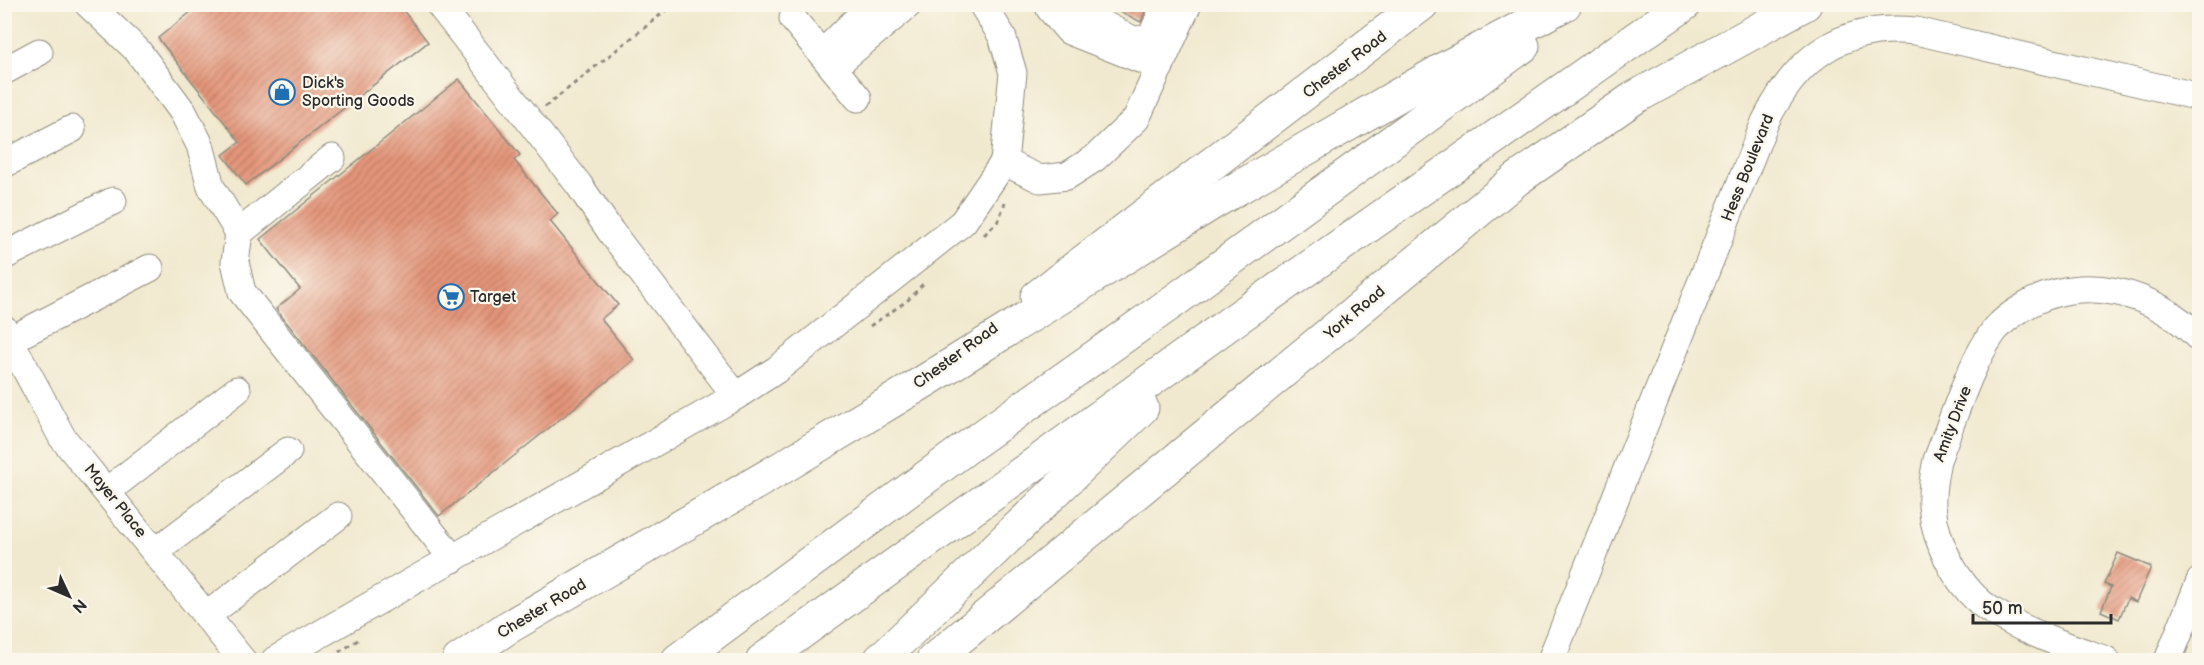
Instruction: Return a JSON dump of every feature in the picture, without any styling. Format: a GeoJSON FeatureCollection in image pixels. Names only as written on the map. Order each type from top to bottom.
{"type":"FeatureCollection","features":[{"type":"Feature","properties":{"kind":"main road","name":"Chester Road"},"geometry":{"type":"LineString","coordinates":[[459,660],[507,628],[783,467],[925,381],[1422,4]]}},
{"type":"Feature","properties":{"kind":"main road"},"geometry":{"type":"LineString","coordinates":[[925,381],[1214,202],[1449,66],[1565,4]]}},
{"type":"Feature","properties":{"kind":"main road"},"geometry":{"type":"LineString","coordinates":[[678,660],[966,448],[1174,301],[1581,4]]}},
{"type":"Feature","properties":{"kind":"main road"},"geometry":{"type":"LineString","coordinates":[[763,660],[1230,323],[1685,4]]}},
{"type":"Feature","properties":{"kind":"main road","name":"York Road"},"geometry":{"type":"LineString","coordinates":[[933,660],[1517,179],[1634,98],[1805,4]]}},
{"type":"Feature","properties":{"kind":"main road"},"geometry":{"type":"LineString","coordinates":[[880,660],[1230,323]]}},
{"type":"Feature","properties":{"kind":"street"},"geometry":{"type":"LineString","coordinates":[[88,4],[137,50],[183,112],[200,144],[211,188],[238,233],[236,262],[242,292],[453,559]]}},
{"type":"Feature","properties":{"kind":"street"},"geometry":{"type":"LineString","coordinates":[[439,4],[736,396]]}},
{"type":"Feature","properties":{"kind":"street"},"geometry":{"type":"LineString","coordinates":[[827,60],[872,4]]}},
{"type":"Feature","properties":{"kind":"street"},"geometry":{"type":"LineString","coordinates":[[827,60],[909,4]]}},
{"type":"Feature","properties":{"kind":"street"},"geometry":{"type":"LineString","coordinates":[[275,660],[736,396],[776,370],[963,222],[1004,162],[1013,73],[1002,36],[982,4]]}},
{"type":"Feature","properties":{"kind":"street"},"geometry":{"type":"LineString","coordinates":[[1052,4],[1050,9],[1069,31],[1160,67]]}},
{"type":"Feature","properties":{"kind":"street"},"geometry":{"type":"LineString","coordinates":[[1064,4],[1133,40],[1150,39],[1166,4]]}},
{"type":"Feature","properties":{"kind":"street"},"geometry":{"type":"LineString","coordinates":[[1004,162],[1040,179],[1067,176],[1095,158],[1136,119],[1188,4]]}},
{"type":"Feature","properties":{"kind":"street"},"geometry":{"type":"LineString","coordinates":[[793,19],[858,98]]}},
{"type":"Feature","properties":{"kind":"street","name":"Hess Boulevard"},"geometry":{"type":"LineString","coordinates":[[1551,660],[1765,122],[1777,98],[1803,65],[1823,50],[1842,40],[1874,31],[1896,29],[1916,31],[2199,97]]}},
{"type":"Feature","properties":{"kind":"street"},"geometry":{"type":"LineString","coordinates":[[4,71],[39,52]]}},
{"type":"Feature","properties":{"kind":"street"},"geometry":{"type":"LineString","coordinates":[[4,164],[72,129]]}},
{"type":"Feature","properties":{"kind":"street"},"geometry":{"type":"LineString","coordinates":[[238,233],[332,158]]}},
{"type":"Feature","properties":{"kind":"street"},"geometry":{"type":"LineString","coordinates":[[4,256],[113,201]]}},
{"type":"Feature","properties":{"kind":"street"},"geometry":{"type":"LineString","coordinates":[[7,334],[150,268]]}},
{"type":"Feature","properties":{"kind":"street","name":"Amity Drive"},"geometry":{"type":"LineString","coordinates":[[2106,660],[2035,633],[1990,610],[1970,592],[1956,573],[1940,541],[1936,525],[1932,506],[1937,460],[1989,338],[2008,317],[2051,293],[2092,288],[2131,294],[2164,310],[2190,329],[2199,339]]}},
{"type":"Feature","properties":{"kind":"street","name":"Mayer Place"},"geometry":{"type":"LineString","coordinates":[[7,334],[62,436],[243,660]]}},
{"type":"Feature","properties":{"kind":"street"},"geometry":{"type":"LineString","coordinates":[[107,491],[237,390]]}},
{"type":"Feature","properties":{"kind":"street"},"geometry":{"type":"LineString","coordinates":[[156,551],[288,451]]}},
{"type":"Feature","properties":{"kind":"street"},"geometry":{"type":"LineString","coordinates":[[206,616],[338,516]]}},
{"type":"Feature","properties":{"kind":"street"},"geometry":{"type":"LineString","coordinates":[[2168,660],[2199,581]]}},
{"type":"Feature","properties":{"kind":"path"},"geometry":{"type":"LineString","coordinates":[[528,120],[674,4]]}},
{"type":"Feature","properties":{"kind":"building","name":"Dick's Sporting Goods"},"geometry":{"type":"Polygon","coordinates":[[[201,4],[398,4],[428,42],[246,185],[223,155],[240,142],[158,38],[201,4]]]}},
{"type":"Feature","properties":{"kind":"building"},"geometry":{"type":"Polygon","coordinates":[[[1105,4],[1148,4],[1141,22],[1105,4]]]}},
{"type":"Feature","properties":{"kind":"building","name":"Target"},"geometry":{"type":"Polygon","coordinates":[[[459,79],[520,155],[514,160],[558,214],[550,221],[618,305],[601,319],[634,360],[439,516],[276,309],[300,289],[260,239],[459,79]]]}},
{"type":"Feature","properties":{"kind":"building"},"geometry":{"type":"Polygon","coordinates":[[[2118,553],[2151,567],[2136,602],[2128,598],[2119,619],[2101,611],[2111,587],[2104,584],[2118,553]]]}},
{"type":"Feature","properties":{"kind":"place","name":"Dick's Sporting Goods"},"geometry":{"type":"Point","coordinates":[282,92]}},
{"type":"Feature","properties":{"kind":"place","name":"Target"},"geometry":{"type":"Point","coordinates":[451,297]}}]}
